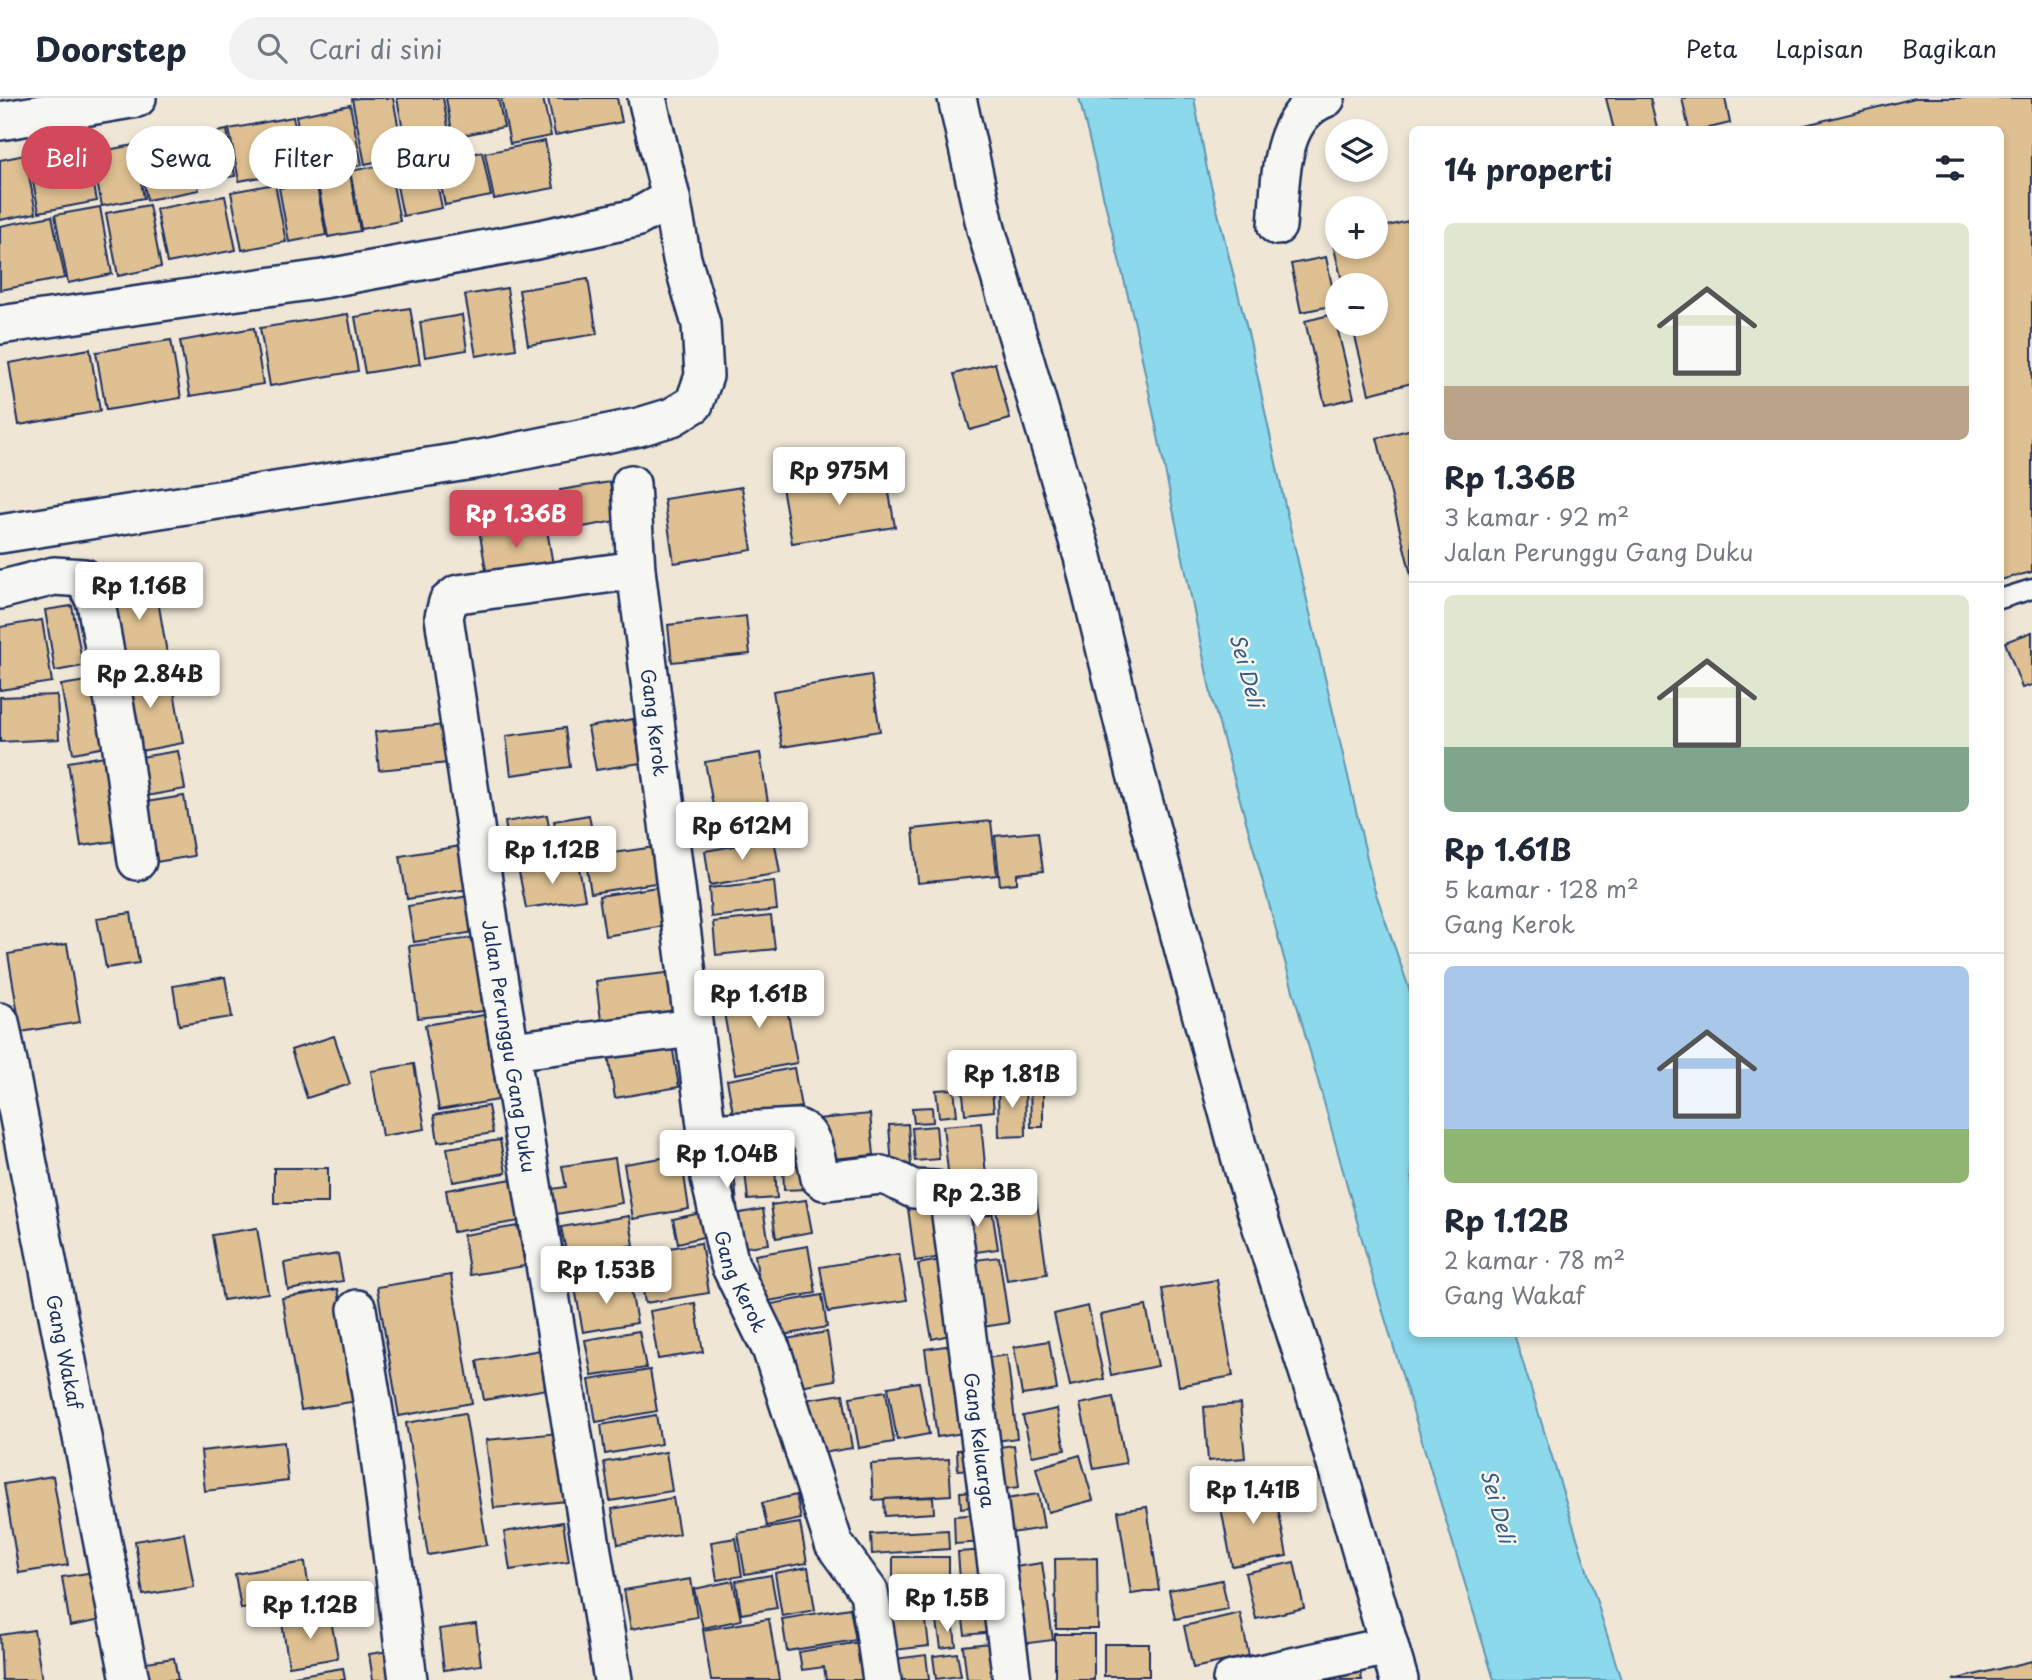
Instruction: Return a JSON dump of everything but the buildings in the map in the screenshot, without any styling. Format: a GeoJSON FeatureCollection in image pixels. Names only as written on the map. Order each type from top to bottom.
{"type":"FeatureCollection","features":[{"type":"Feature","properties":{"kind":"street"},"geometry":{"type":"LineString","coordinates":[[0,121],[137,98]]}},
{"type":"Feature","properties":{"kind":"street"},"geometry":{"type":"LineString","coordinates":[[0,534],[486,458],[639,427],[672,417],[694,404],[705,376],[701,324],[682,259],[671,198],[647,98]]}},
{"type":"Feature","properties":{"kind":"street"},"geometry":{"type":"LineString","coordinates":[[957,98],[986,229],[1083,557],[1136,774],[1246,1178],[1317,1399],[1394,1663],[1232,1680]]}},
{"type":"Feature","properties":{"kind":"street"},"geometry":{"type":"LineString","coordinates":[[1277,226],[1284,150],[1301,116],[1326,98]]}},
{"type":"Feature","properties":{"kind":"street"},"geometry":{"type":"LineString","coordinates":[[0,326],[323,279],[536,240],[636,218],[671,198]]}},
{"type":"Feature","properties":{"kind":"street","name":"Gang Kerok"},"geometry":{"type":"LineString","coordinates":[[631,484],[636,570],[707,1133],[710,1178],[730,1265],[772,1351],[834,1544],[869,1592],[882,1680]]}},
{"type":"Feature","properties":{"kind":"street","name":"Jalan Perunggu Gang Duku"},"geometry":{"type":"LineString","coordinates":[[613,1680],[490,928],[444,617],[448,602],[458,594],[636,570]]}},
{"type":"Feature","properties":{"kind":"street"},"geometry":{"type":"LineString","coordinates":[[0,590],[54,576],[85,578],[96,603],[121,740],[137,861]]}},
{"type":"Feature","properties":{"kind":"street","name":"Gang Wakaf"},"geometry":{"type":"LineString","coordinates":[[0,1022],[130,1680]]}},
{"type":"Feature","properties":{"kind":"street"},"geometry":{"type":"LineString","coordinates":[[511,1051],[693,1028]]}},
{"type":"Feature","properties":{"kind":"street","name":"Gang Keluarga"},"geometry":{"type":"LineString","coordinates":[[707,1133],[797,1128],[805,1130],[810,1138],[820,1178],[824,1181],[881,1175],[913,1189],[934,1190],[966,1198],[1012,1680]]}},
{"type":"Feature","properties":{"kind":"street"},"geometry":{"type":"LineString","coordinates":[[357,1309],[375,1418],[408,1680]]}},
{"type":"Feature","properties":{"kind":"lane"},"geometry":{"type":"LineString","coordinates":[[2004,598],[2032,589]]}},
{"type":"Feature","properties":{"kind":"water","name":"Sei Deli"},"geometry":{"type":"Polygon","coordinates":[[[1079,98],[1194,98],[1207,169],[1250,341],[1286,510],[1374,888],[1409,988],[1409,1337],[1515,1337],[1621,1680],[1494,1680],[1372,1275],[1212,699],[1135,324],[1079,98]]]}}]}
